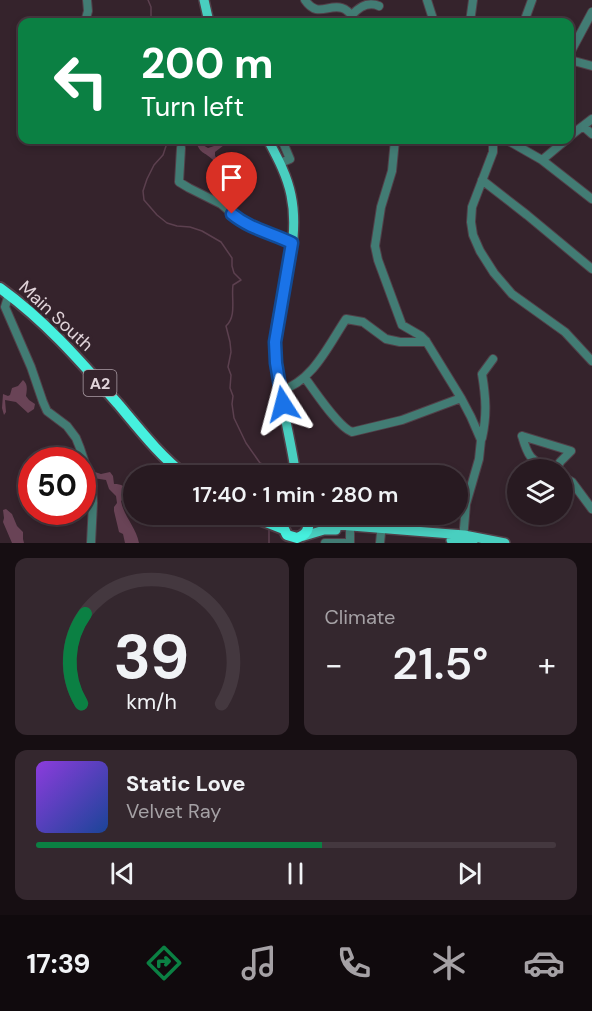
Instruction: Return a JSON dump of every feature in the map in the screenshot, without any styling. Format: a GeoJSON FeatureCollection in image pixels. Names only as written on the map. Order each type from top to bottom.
{"type":"FeatureCollection","features":[{"type":"Feature","properties":{"kind":"highway","name":"Main South"},"geometry":{"type":"LineString","coordinates":[[4,295],[70,361],[165,465]]}},
{"type":"Feature","properties":{"kind":"highway","name":"Main South"},"geometry":{"type":"LineString","coordinates":[[4,295],[44,323],[174,465]]}},
{"type":"Feature","properties":{"kind":"highway"},"geometry":{"type":"LineString","coordinates":[[274,525],[284,529]]}},
{"type":"Feature","properties":{"kind":"highway"},"geometry":{"type":"LineString","coordinates":[[284,525],[287,535],[294,538],[304,536],[309,525]]}},
{"type":"Feature","properties":{"kind":"main road"},"geometry":{"type":"LineString","coordinates":[[204,0],[207,18]]}},
{"type":"Feature","properties":{"kind":"main road"},"geometry":{"type":"LineString","coordinates":[[270,144],[280,163],[290,192],[293,210],[292,243],[275,342],[280,391],[294,465]]}},
{"type":"Feature","properties":{"kind":"main road"},"geometry":{"type":"LineString","coordinates":[[335,525],[505,543]]}},
{"type":"Feature","properties":{"kind":"main road"},"geometry":{"type":"LineString","coordinates":[[304,536],[324,530],[350,531],[380,538],[467,540]]}},
{"type":"Feature","properties":{"kind":"street"},"geometry":{"type":"LineString","coordinates":[[87,0],[87,18]]}},
{"type":"Feature","properties":{"kind":"street"},"geometry":{"type":"LineString","coordinates":[[305,0],[309,6],[318,10],[341,7],[353,18]]}},
{"type":"Feature","properties":{"kind":"street"},"geometry":{"type":"LineString","coordinates":[[427,0],[433,18]]}},
{"type":"Feature","properties":{"kind":"street"},"geometry":{"type":"LineString","coordinates":[[471,18],[473,0]]}},
{"type":"Feature","properties":{"kind":"street"},"geometry":{"type":"LineString","coordinates":[[525,18],[532,0]]}},
{"type":"Feature","properties":{"kind":"street"},"geometry":{"type":"LineString","coordinates":[[355,18],[360,8],[368,4],[373,3],[379,6]]}},
{"type":"Feature","properties":{"kind":"street"},"geometry":{"type":"LineString","coordinates":[[574,46],[592,12]]}},
{"type":"Feature","properties":{"kind":"street"},"geometry":{"type":"LineString","coordinates":[[574,61],[592,66]]}},
{"type":"Feature","properties":{"kind":"street"},"geometry":{"type":"LineString","coordinates":[[574,133],[592,119]]}},
{"type":"Feature","properties":{"kind":"street"},"geometry":{"type":"LineString","coordinates":[[583,126],[592,134]]}},
{"type":"Feature","properties":{"kind":"street"},"geometry":{"type":"LineString","coordinates":[[280,163],[290,159],[284,144]]}},
{"type":"Feature","properties":{"kind":"street"},"geometry":{"type":"LineString","coordinates":[[395,144],[392,171],[378,218],[375,246],[378,260],[402,325],[426,341],[461,398],[481,440]]}},
{"type":"Feature","properties":{"kind":"street"},"geometry":{"type":"LineString","coordinates":[[493,144],[493,152],[472,207],[473,235],[480,251],[494,273],[512,294],[565,332],[592,361]]}},
{"type":"Feature","properties":{"kind":"street"},"geometry":{"type":"LineString","coordinates":[[514,144],[542,160],[592,199]]}},
{"type":"Feature","properties":{"kind":"street"},"geometry":{"type":"LineString","coordinates":[[542,160],[561,144]]}},
{"type":"Feature","properties":{"kind":"street"},"geometry":{"type":"LineString","coordinates":[[181,148],[179,182],[221,204],[254,229],[292,243]]}},
{"type":"Feature","properties":{"kind":"street"},"geometry":{"type":"LineString","coordinates":[[482,180],[592,269]]}},
{"type":"Feature","properties":{"kind":"street"},"geometry":{"type":"LineString","coordinates":[[4,295],[5,307],[31,367],[42,402],[47,411],[67,426],[80,448],[92,485],[91,543]]}},
{"type":"Feature","properties":{"kind":"street"},"geometry":{"type":"LineString","coordinates":[[280,391],[292,387],[305,378],[346,319],[363,322],[387,339],[400,342],[426,341]]}},
{"type":"Feature","properties":{"kind":"street"},"geometry":{"type":"LineString","coordinates":[[467,540],[466,504],[479,459],[486,421],[487,401],[483,374],[493,359]]}},
{"type":"Feature","properties":{"kind":"street"},"geometry":{"type":"LineString","coordinates":[[305,378],[345,430],[351,432],[402,420],[461,398]]}},
{"type":"Feature","properties":{"kind":"street"},"geometry":{"type":"LineString","coordinates":[[532,459],[522,436],[571,451],[563,459]]}},
{"type":"Feature","properties":{"kind":"street"},"geometry":{"type":"LineString","coordinates":[[573,483],[592,509]]}},
{"type":"Feature","properties":{"kind":"street"},"geometry":{"type":"LineString","coordinates":[[350,531],[350,543]]}},
{"type":"Feature","properties":{"kind":"street"},"geometry":{"type":"LineString","coordinates":[[325,543],[345,543]]}},
{"type":"Feature","properties":{"kind":"shaded area"},"geometry":{"type":"Polygon","coordinates":[[[197,144],[208,148],[217,144],[225,144],[215,152],[215,156],[224,165],[245,164],[246,166],[236,169],[232,167],[226,175],[200,150],[197,144]]]}},
{"type":"Feature","properties":{"kind":"shaded area"},"geometry":{"type":"Polygon","coordinates":[[[23,380],[27,389],[26,396],[35,404],[34,409],[28,413],[16,402],[5,400],[4,415],[3,394],[10,395],[12,388],[18,386],[23,380]]]}},
{"type":"Feature","properties":{"kind":"shaded area"},"geometry":{"type":"Polygon","coordinates":[[[96,472],[110,472],[114,484],[123,487],[121,501],[123,525],[132,525],[139,543],[125,543],[123,534],[119,532],[114,511],[117,503],[116,496],[109,489],[106,480],[96,478],[96,472]]]}},
{"type":"Feature","properties":{"kind":"shaded area"},"geometry":{"type":"Polygon","coordinates":[[[6,509],[12,514],[17,526],[23,532],[24,543],[12,543],[3,522],[3,510],[6,509]]]}},
{"type":"Feature","properties":{"kind":"waterway"},"geometry":{"type":"LineString","coordinates":[[148,0],[151,7],[151,18]]}},
{"type":"Feature","properties":{"kind":"waterway"},"geometry":{"type":"LineString","coordinates":[[167,144],[163,155],[154,165],[147,179],[143,191],[144,200],[167,223],[202,231],[221,242],[232,258],[234,273],[241,280],[233,285],[233,312],[226,326],[231,352],[228,367],[231,375],[230,388],[233,396],[234,418],[246,443],[260,463],[265,465]]}},
{"type":"Feature","properties":{"kind":"waterway"},"geometry":{"type":"LineString","coordinates":[[269,530],[269,543]]}},
{"type":"Feature","properties":{"kind":"route"},"geometry":{"type":"LineString","coordinates":[[232,214],[254,229],[292,243],[275,342],[283,404]]}}]}
